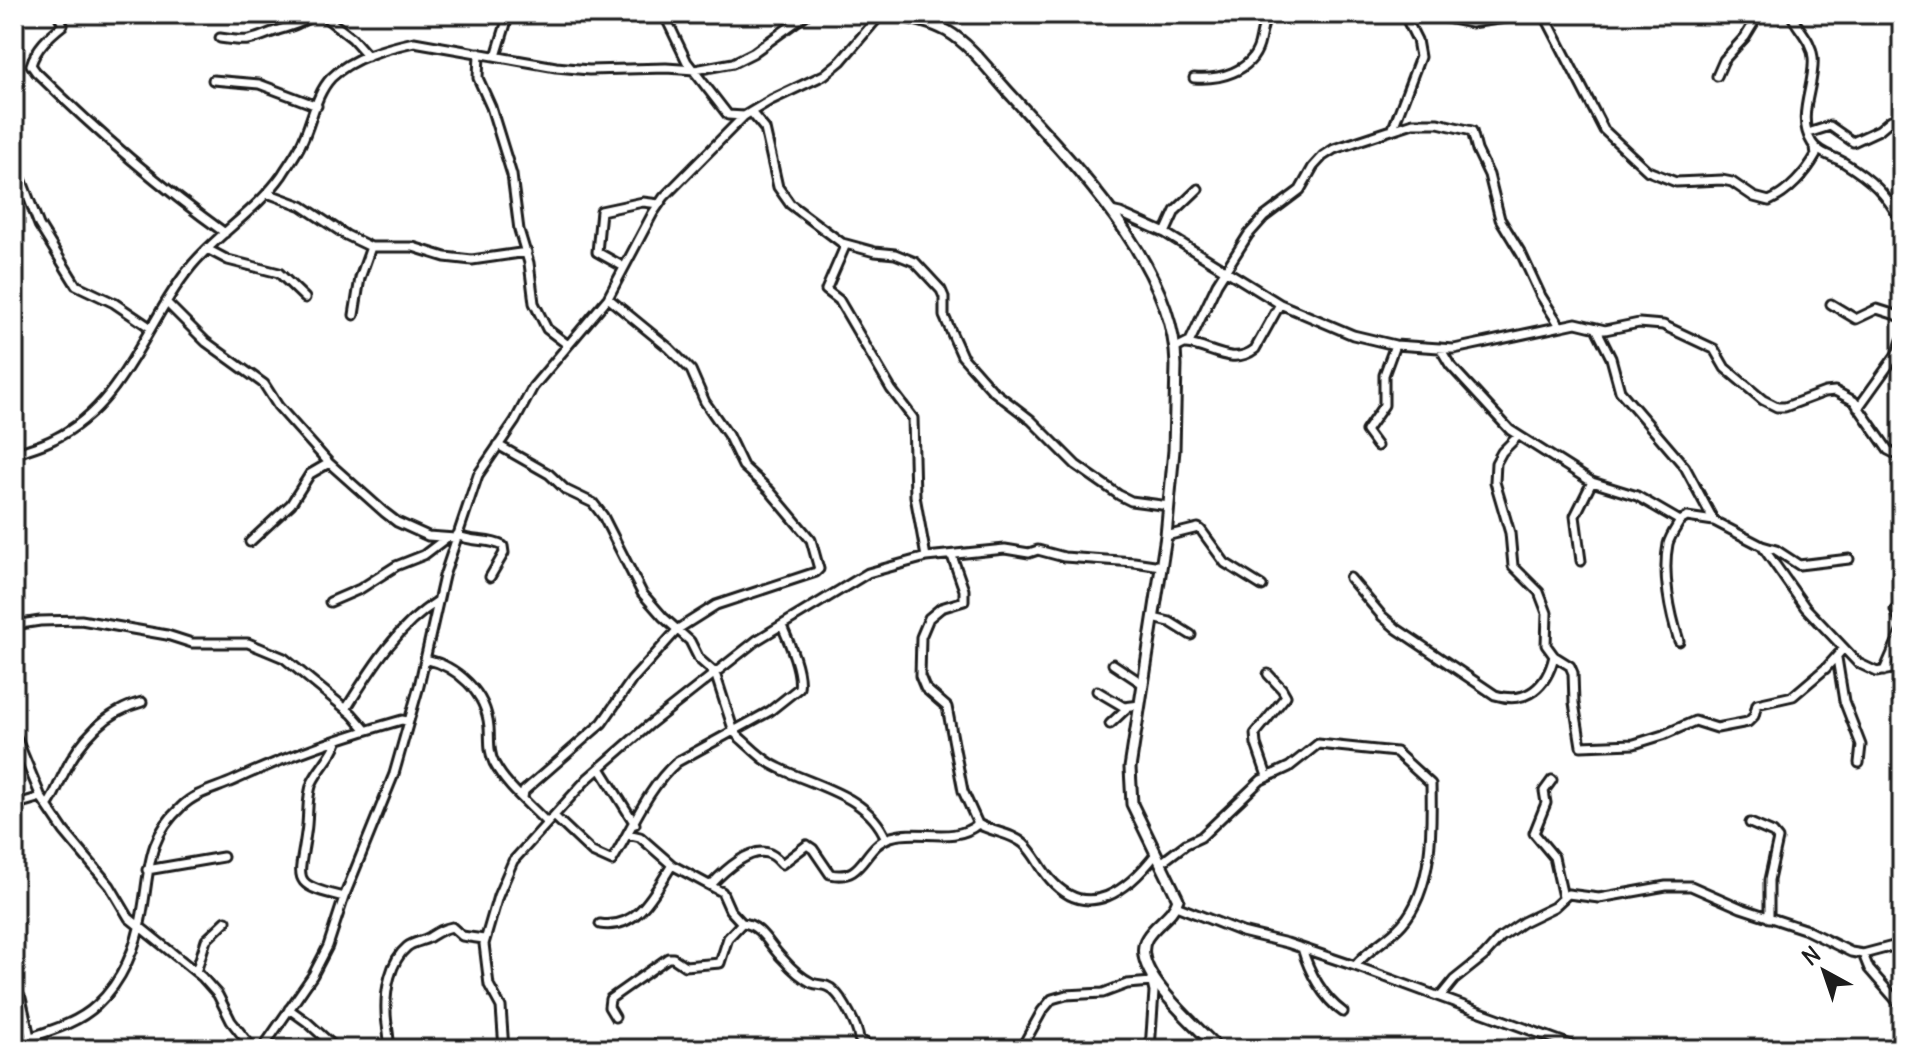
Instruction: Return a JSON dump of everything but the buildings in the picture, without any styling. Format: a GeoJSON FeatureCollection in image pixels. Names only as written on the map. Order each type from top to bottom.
{"type":"FeatureCollection","features":[{"type":"Feature","properties":{"kind":"main road"},"geometry":{"type":"LineString","coordinates":[[889,14],[929,24],[947,31],[961,42],[1061,150],[1109,211],[1151,276],[1164,304],[1176,348],[1174,450],[1166,536],[1130,768],[1130,792],[1137,818],[1178,899],[1176,906],[1147,938],[1144,955],[1150,977],[1218,1049]]}},
{"type":"Feature","properties":{"kind":"street"},"geometry":{"type":"LineString","coordinates":[[58,14],[63,25],[45,41],[32,60],[31,65],[36,72],[76,112],[225,233]]}},
{"type":"Feature","properties":{"kind":"street"},"geometry":{"type":"LineString","coordinates":[[220,38],[242,42],[257,40],[297,25],[315,14]]}},
{"type":"Feature","properties":{"kind":"street"},"geometry":{"type":"LineString","coordinates":[[321,14],[347,33],[368,56]]}},
{"type":"Feature","properties":{"kind":"street"},"geometry":{"type":"LineString","coordinates":[[496,56],[509,14]]}},
{"type":"Feature","properties":{"kind":"street"},"geometry":{"type":"LineString","coordinates":[[664,14],[680,51],[728,115],[747,114],[765,129],[778,187],[783,196],[835,240],[875,252],[895,254],[915,262],[941,290],[944,316],[962,356],[992,390],[1031,420],[1076,465],[1119,495],[1131,501],[1169,506]]}},
{"type":"Feature","properties":{"kind":"street"},"geometry":{"type":"LineString","coordinates":[[14,454],[55,439],[79,424],[105,399],[166,302],[207,249],[267,193],[302,143],[322,90],[332,77],[368,56],[414,42],[589,70],[695,70],[733,63],[753,53],[807,14]]}},
{"type":"Feature","properties":{"kind":"street"},"geometry":{"type":"LineString","coordinates":[[262,1049],[325,954],[344,897],[394,774],[438,601],[478,475],[533,387],[608,298],[659,204],[747,114],[824,75],[841,61],[881,14]]}},
{"type":"Feature","properties":{"kind":"street"},"geometry":{"type":"LineString","coordinates":[[1194,78],[1239,71],[1247,65],[1258,49],[1268,14]]}},
{"type":"Feature","properties":{"kind":"street"},"geometry":{"type":"LineString","coordinates":[[1393,128],[1420,57],[1417,40],[1404,14]]}},
{"type":"Feature","properties":{"kind":"street"},"geometry":{"type":"LineString","coordinates":[[1426,14],[1471,23],[1533,14]]}},
{"type":"Feature","properties":{"kind":"street"},"geometry":{"type":"LineString","coordinates":[[1544,14],[1604,130],[1654,174],[1676,182],[1732,182],[1754,197],[1769,201],[1784,192],[1813,161],[1827,154]]}},
{"type":"Feature","properties":{"kind":"street"},"geometry":{"type":"LineString","coordinates":[[1717,76],[1724,60],[1745,37],[1759,14]]}},
{"type":"Feature","properties":{"kind":"street"},"geometry":{"type":"LineString","coordinates":[[1791,14],[1806,36],[1813,57],[1806,107],[1808,133],[1817,151],[1813,161]]}},
{"type":"Feature","properties":{"kind":"street"},"geometry":{"type":"LineString","coordinates":[[479,53],[478,78],[506,153],[519,230],[527,252],[530,289],[537,312],[547,329],[568,345]]}},
{"type":"Feature","properties":{"kind":"street"},"geometry":{"type":"LineString","coordinates":[[213,80],[259,84],[317,106]]}},
{"type":"Feature","properties":{"kind":"street"},"geometry":{"type":"LineString","coordinates":[[1808,133],[1830,126],[1853,142],[1879,130],[1891,120]]}},
{"type":"Feature","properties":{"kind":"street"},"geometry":{"type":"LineString","coordinates":[[1176,348],[1186,344],[1194,335],[1225,270],[1255,226],[1300,190],[1323,156],[1334,149],[1364,141],[1393,128],[1428,122],[1472,131],[1489,175],[1500,219],[1560,326]]}},
{"type":"Feature","properties":{"kind":"street"},"geometry":{"type":"LineString","coordinates":[[1815,147],[1877,186],[1902,223]]}},
{"type":"Feature","properties":{"kind":"street"},"geometry":{"type":"LineString","coordinates":[[14,180],[22,181],[39,225],[76,285],[114,303],[151,328]]}},
{"type":"Feature","properties":{"kind":"street"},"geometry":{"type":"LineString","coordinates":[[1165,233],[1175,211],[1198,189]]}},
{"type":"Feature","properties":{"kind":"street"},"geometry":{"type":"LineString","coordinates":[[267,193],[302,206],[346,235],[371,247],[413,247],[445,257],[472,260],[527,252]]}},
{"type":"Feature","properties":{"kind":"street"},"geometry":{"type":"LineString","coordinates":[[624,267],[597,252],[600,215],[605,209],[643,202],[659,204]]}},
{"type":"Feature","properties":{"kind":"street"},"geometry":{"type":"LineString","coordinates":[[1893,207],[1902,202]]}},
{"type":"Feature","properties":{"kind":"street"},"geometry":{"type":"LineString","coordinates":[[1109,211],[1165,233],[1280,304],[1353,335],[1395,345],[1454,349],[1576,323],[1597,330],[1639,323],[1663,325],[1714,349],[1725,368],[1763,400],[1777,407],[1835,391],[1854,401],[1888,450],[1902,457]]}},
{"type":"Feature","properties":{"kind":"street"},"geometry":{"type":"LineString","coordinates":[[846,244],[826,290],[839,300],[897,399],[913,418],[915,496],[926,557]]}},
{"type":"Feature","properties":{"kind":"street"},"geometry":{"type":"LineString","coordinates":[[354,315],[362,268],[371,247]]}},
{"type":"Feature","properties":{"kind":"street"},"geometry":{"type":"LineString","coordinates":[[207,249],[228,260],[279,273],[305,298]]}},
{"type":"Feature","properties":{"kind":"street"},"geometry":{"type":"LineString","coordinates":[[523,798],[524,791],[610,715],[632,680],[678,629],[716,605],[819,569],[805,531],[743,466],[723,427],[705,402],[691,370],[608,298]]}},
{"type":"Feature","properties":{"kind":"street"},"geometry":{"type":"LineString","coordinates":[[166,302],[206,342],[264,384],[278,406],[329,463],[397,522],[428,536],[488,540],[502,545],[504,553],[490,577]]}},
{"type":"Feature","properties":{"kind":"street"},"geometry":{"type":"LineString","coordinates":[[1186,344],[1224,355],[1249,354],[1255,349],[1280,304]]}},
{"type":"Feature","properties":{"kind":"street"},"geometry":{"type":"LineString","coordinates":[[1831,304],[1856,319],[1877,309],[1902,317]]}},
{"type":"Feature","properties":{"kind":"street"},"geometry":{"type":"LineString","coordinates":[[1597,330],[1611,358],[1620,391],[1685,467],[1714,521]]}},
{"type":"Feature","properties":{"kind":"street"},"geometry":{"type":"LineString","coordinates":[[1858,408],[1898,352],[1902,340]]}},
{"type":"Feature","properties":{"kind":"street"},"geometry":{"type":"LineString","coordinates":[[1377,446],[1366,431],[1385,402],[1384,375],[1395,345]]}},
{"type":"Feature","properties":{"kind":"street"},"geometry":{"type":"LineString","coordinates":[[1440,348],[1450,365],[1494,415],[1518,436],[1592,482],[1637,496],[1680,521]]}},
{"type":"Feature","properties":{"kind":"street"},"geometry":{"type":"LineString","coordinates":[[1518,436],[1496,463],[1495,482],[1510,533],[1513,566],[1533,585],[1545,603],[1546,645],[1573,673],[1579,743],[1585,748],[1642,742],[1695,721],[1717,728],[1748,722],[1754,716],[1758,703],[1793,696],[1837,658],[1844,648]]}},
{"type":"Feature","properties":{"kind":"street"},"geometry":{"type":"LineString","coordinates":[[498,445],[549,474],[566,490],[593,503],[603,516],[642,593],[690,641],[706,668],[715,673],[734,732],[769,763],[863,806],[886,839]]}},
{"type":"Feature","properties":{"kind":"street"},"geometry":{"type":"LineString","coordinates":[[250,542],[291,504],[310,474],[329,463]]}},
{"type":"Feature","properties":{"kind":"street"},"geometry":{"type":"LineString","coordinates":[[1581,561],[1575,516],[1592,482]]}},
{"type":"Feature","properties":{"kind":"street"},"geometry":{"type":"LineString","coordinates":[[1679,641],[1673,621],[1668,542],[1680,521],[1687,517],[1714,521],[1776,550],[1799,565],[1849,559]]}},
{"type":"Feature","properties":{"kind":"street"},"geometry":{"type":"LineString","coordinates":[[1166,536],[1198,528],[1225,563],[1262,586]]}},
{"type":"Feature","properties":{"kind":"street"},"geometry":{"type":"LineString","coordinates":[[330,602],[360,589],[396,566],[424,555],[445,539]]}},
{"type":"Feature","properties":{"kind":"street"},"geometry":{"type":"LineString","coordinates":[[1762,546],[1805,607],[1865,668],[1877,672],[1902,667]]}},
{"type":"Feature","properties":{"kind":"street"},"geometry":{"type":"LineString","coordinates":[[504,1049],[501,1007],[489,985],[484,939],[513,861],[572,793],[649,725],[757,640],[868,573],[926,557],[1005,549],[1029,553],[1038,550],[1064,557],[1161,566]]}},
{"type":"Feature","properties":{"kind":"street"},"geometry":{"type":"LineString","coordinates":[[952,556],[964,590],[964,601],[941,608],[929,618],[921,637],[920,676],[925,688],[947,707],[963,791],[978,824],[1022,842],[1051,880],[1070,894],[1085,901],[1116,893],[1159,858],[1201,837],[1254,785],[1289,767],[1314,746],[1325,743],[1364,751],[1396,752],[1431,784],[1430,830],[1422,888],[1399,927],[1366,953],[1355,966]]}},
{"type":"Feature","properties":{"kind":"street"},"geometry":{"type":"LineString","coordinates":[[1350,578],[1397,629],[1495,695],[1518,698],[1540,687],[1547,678],[1554,656]]}},
{"type":"Feature","properties":{"kind":"street"},"geometry":{"type":"LineString","coordinates":[[346,709],[378,658],[418,614],[438,601]]}},
{"type":"Feature","properties":{"kind":"street"},"geometry":{"type":"LineString","coordinates":[[1884,671],[1902,627],[1895,610]]}},
{"type":"Feature","properties":{"kind":"street"},"geometry":{"type":"LineString","coordinates":[[1153,618],[1170,622],[1191,635]]}},
{"type":"Feature","properties":{"kind":"street"},"geometry":{"type":"LineString","coordinates":[[14,625],[74,619],[167,635],[192,643],[248,643],[284,658],[346,709],[365,729]]}},
{"type":"Feature","properties":{"kind":"street"},"geometry":{"type":"LineString","coordinates":[[554,816],[592,852],[612,861],[635,824],[647,797],[677,762],[783,702],[800,686],[782,626]]}},
{"type":"Feature","properties":{"kind":"street"},"geometry":{"type":"LineString","coordinates":[[1837,658],[1844,701],[1861,745],[1859,763]]}},
{"type":"Feature","properties":{"kind":"street"},"geometry":{"type":"LineString","coordinates":[[425,659],[458,672],[476,694],[486,711],[490,753],[500,774],[547,823]]}},
{"type":"Feature","properties":{"kind":"street"},"geometry":{"type":"LineString","coordinates":[[1113,664],[1143,684]]}},
{"type":"Feature","properties":{"kind":"street"},"geometry":{"type":"LineString","coordinates":[[1267,776],[1255,734],[1286,696],[1268,674]]}},
{"type":"Feature","properties":{"kind":"street"},"geometry":{"type":"LineString","coordinates":[[1097,691],[1120,705],[1140,705]]}},
{"type":"Feature","properties":{"kind":"street"},"geometry":{"type":"LineString","coordinates":[[47,806],[65,771],[98,724],[129,705],[142,702]]}},
{"type":"Feature","properties":{"kind":"street"},"geometry":{"type":"LineString","coordinates":[[1110,724],[1128,707]]}},
{"type":"Feature","properties":{"kind":"street"},"geometry":{"type":"LineString","coordinates":[[14,1043],[79,1018],[99,1004],[131,955],[139,929],[149,856],[162,830],[190,799],[287,757],[365,729],[407,721]]}},
{"type":"Feature","properties":{"kind":"street"},"geometry":{"type":"LineString","coordinates":[[14,732],[41,797],[110,886],[129,918],[196,972],[218,995],[231,1021],[253,1049]]}},
{"type":"Feature","properties":{"kind":"street"},"geometry":{"type":"LineString","coordinates":[[338,740],[311,788],[299,868],[303,879],[311,887],[344,897]]}},
{"type":"Feature","properties":{"kind":"street"},"geometry":{"type":"LineString","coordinates":[[600,768],[635,824]]}},
{"type":"Feature","properties":{"kind":"street"},"geometry":{"type":"LineString","coordinates":[[1552,780],[1544,791],[1546,803],[1534,833],[1554,857],[1563,897]]}},
{"type":"Feature","properties":{"kind":"street"},"geometry":{"type":"LineString","coordinates":[[14,805],[41,797]]}},
{"type":"Feature","properties":{"kind":"street"},"geometry":{"type":"LineString","coordinates":[[1750,823],[1773,833],[1778,839],[1769,880],[1769,918]]}},
{"type":"Feature","properties":{"kind":"street"},"geometry":{"type":"LineString","coordinates":[[711,885],[731,867],[762,852],[772,855],[782,864],[807,845],[830,874],[846,875],[858,869],[873,847],[886,839],[901,835],[963,833],[978,824]]}},
{"type":"Feature","properties":{"kind":"street"},"geometry":{"type":"LineString","coordinates":[[627,834],[640,837],[672,865],[722,892],[730,910],[742,923],[749,924],[763,935],[781,958],[813,984],[825,984],[835,991],[858,1029],[859,1039],[874,1049]]}},
{"type":"Feature","properties":{"kind":"street"},"geometry":{"type":"LineString","coordinates":[[147,870],[223,857]]}},
{"type":"Feature","properties":{"kind":"street"},"geometry":{"type":"LineString","coordinates":[[600,924],[615,925],[629,921],[649,902],[672,865]]}},
{"type":"Feature","properties":{"kind":"street"},"geometry":{"type":"LineString","coordinates":[[1441,996],[1501,937],[1573,893],[1599,898],[1666,886],[1691,886],[1804,929],[1851,952],[1863,954],[1901,944],[1898,926],[1902,916]]}},
{"type":"Feature","properties":{"kind":"street"},"geometry":{"type":"LineString","coordinates":[[1176,906],[1242,932],[1302,948],[1441,996],[1582,1049]]}},
{"type":"Feature","properties":{"kind":"street"},"geometry":{"type":"LineString","coordinates":[[196,972],[206,940],[226,921]]}},
{"type":"Feature","properties":{"kind":"street"},"geometry":{"type":"LineString","coordinates":[[615,1017],[609,1007],[610,999],[668,958],[685,966],[720,963],[728,938],[742,923]]}},
{"type":"Feature","properties":{"kind":"street"},"geometry":{"type":"LineString","coordinates":[[389,1049],[386,1013],[388,987],[405,948],[429,938],[437,931],[452,927],[462,936],[484,939]]}},
{"type":"Feature","properties":{"kind":"street"},"geometry":{"type":"LineString","coordinates":[[1302,948],[1306,963],[1326,997],[1343,1012]]}},
{"type":"Feature","properties":{"kind":"street"},"geometry":{"type":"LineString","coordinates":[[1863,954],[1869,969],[1902,1007]]}},
{"type":"Feature","properties":{"kind":"street"},"geometry":{"type":"LineString","coordinates":[[1021,1049],[1052,999],[1103,993],[1150,977],[1154,992],[1150,1049]]}},
{"type":"Feature","properties":{"kind":"street"},"geometry":{"type":"LineString","coordinates":[[14,991],[21,998],[30,1037]]}},
{"type":"Feature","properties":{"kind":"street"},"geometry":{"type":"LineString","coordinates":[[289,1009],[337,1049]]}}]}
